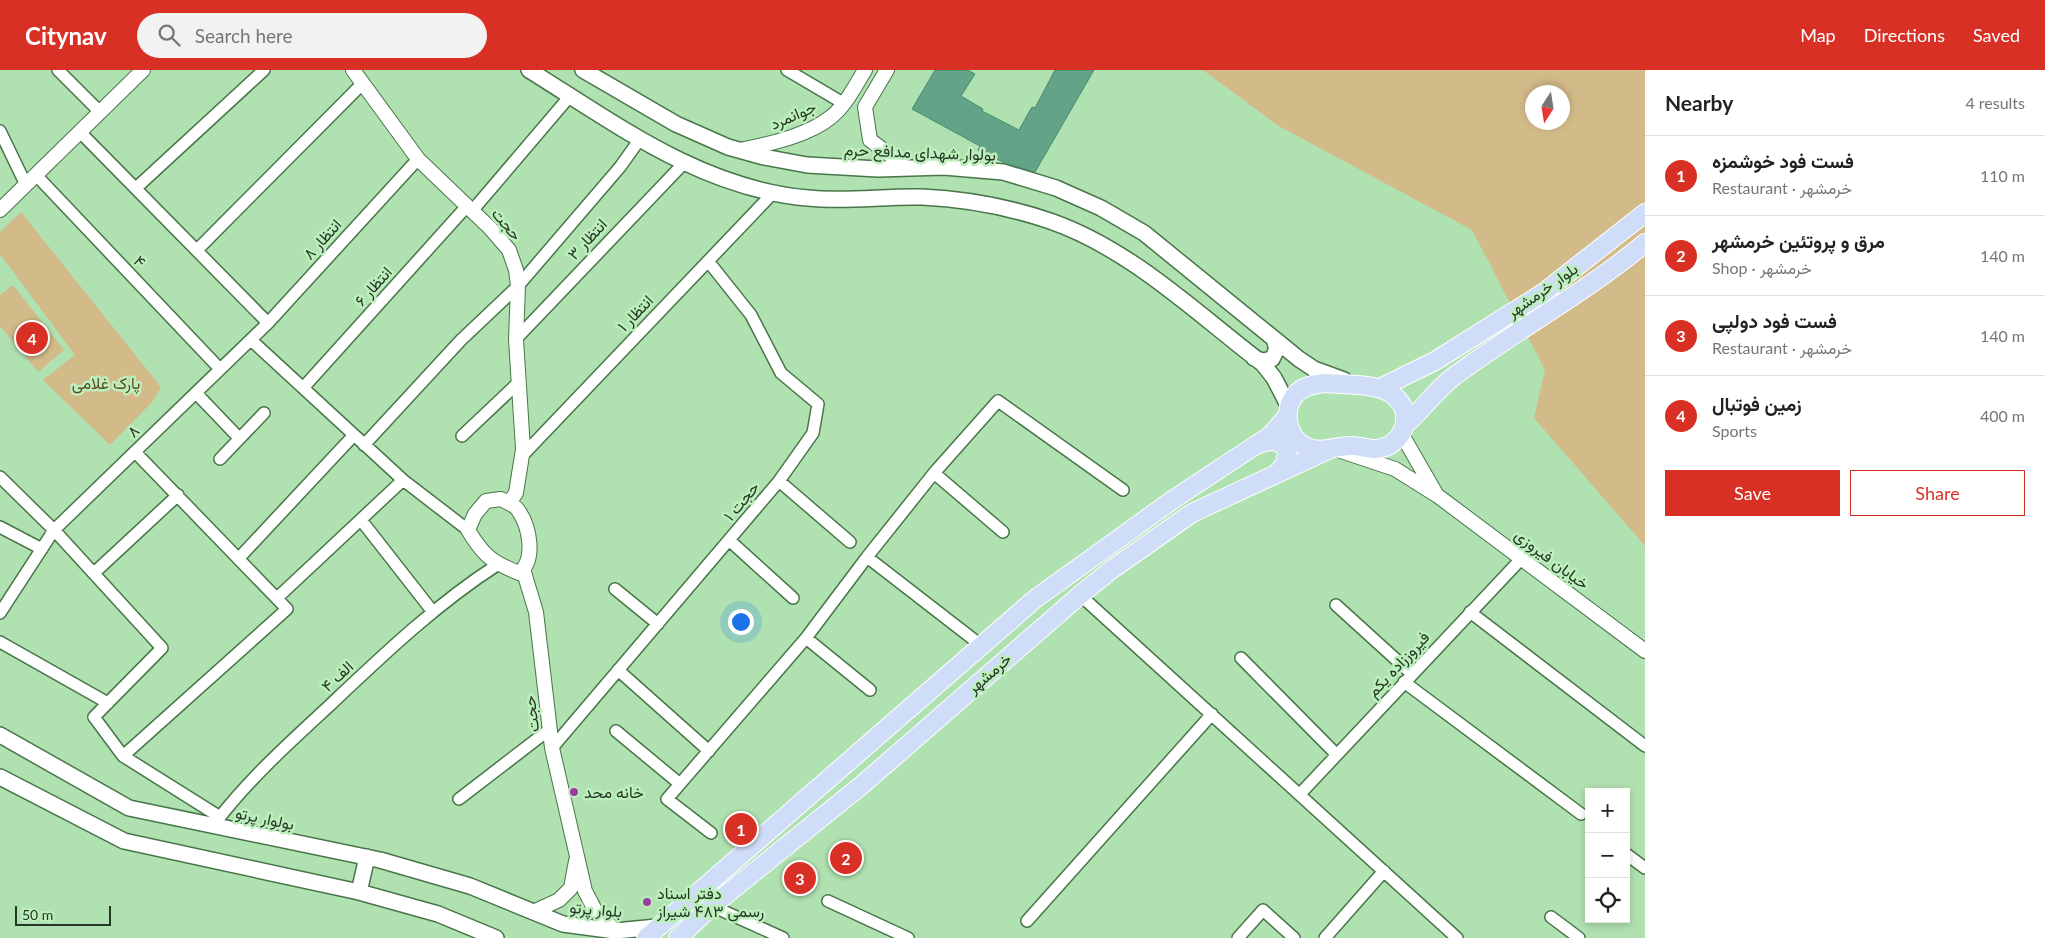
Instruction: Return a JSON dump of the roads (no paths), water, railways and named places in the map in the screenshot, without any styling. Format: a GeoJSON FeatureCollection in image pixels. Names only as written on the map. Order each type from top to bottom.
{"type":"FeatureCollection","features":[{"type":"Feature","properties":{"kind":"main road"},"geometry":{"type":"LineString","coordinates":[[528,70],[640,139],[684,163],[725,180],[773,193],[807,198],[834,200],[913,197],[950,199],[1017,212],[1081,233],[1110,249],[1179,298],[1254,358],[1274,378],[1289,411],[1292,434],[1298,442],[1306,447],[1331,449]]}},
{"type":"Feature","properties":{"kind":"main road","name":"بولوار شهدای مدافع حرم"},"geometry":{"type":"LineString","coordinates":[[583,70],[676,124],[728,147],[740,150],[807,165],[878,169],[944,167],[1003,172],[1056,188],[1100,208],[1144,233],[1274,339],[1314,369],[1332,377],[1371,387]]}},
{"type":"Feature","properties":{"kind":"main road","name":"بلوار خرمشهر"},"geometry":{"type":"LineString","coordinates":[[1371,387],[1435,361],[1543,293],[1645,213]]}},
{"type":"Feature","properties":{"kind":"main road","name":"بلوار خرمشهر"},"geometry":{"type":"LineString","coordinates":[[1331,449],[1352,446],[1372,449],[1383,448],[1395,442],[1404,428],[1450,379],[1523,327],[1570,300],[1620,264],[1645,243]]}},
{"type":"Feature","properties":{"kind":"main road"},"geometry":{"type":"LineString","coordinates":[[1254,358],[1268,361],[1274,356],[1277,349],[1274,339]]}},
{"type":"Feature","properties":{"kind":"main road"},"geometry":{"type":"LineString","coordinates":[[651,932],[841,770],[1042,594],[1174,499],[1271,435],[1289,411],[1296,394],[1309,385],[1326,383],[1371,387],[1393,394],[1406,412],[1404,428]]}},
{"type":"Feature","properties":{"kind":"main road"},"geometry":{"type":"LineString","coordinates":[[1256,446],[1271,441],[1283,444],[1288,450],[1288,456],[1285,464],[1279,471]]}},
{"type":"Feature","properties":{"kind":"main road","name":"خرمشهر"},"geometry":{"type":"LineString","coordinates":[[678,938],[689,931],[712,906],[858,788],[1111,570],[1192,513],[1279,471],[1331,449]]}},
{"type":"Feature","properties":{"kind":"main road","name":"بولوار پرتو"},"geometry":{"type":"LineString","coordinates":[[0,735],[129,808],[217,821],[367,857],[470,886],[533,912]]}},
{"type":"Feature","properties":{"kind":"main road"},"geometry":{"type":"LineString","coordinates":[[841,770],[858,788]]}},
{"type":"Feature","properties":{"kind":"main road"},"geometry":{"type":"LineString","coordinates":[[0,777],[124,842],[359,892],[438,914],[496,938]]}},
{"type":"Feature","properties":{"kind":"main road"},"geometry":{"type":"LineString","coordinates":[[359,892],[367,857]]}},
{"type":"Feature","properties":{"kind":"main road","name":"بلوار پرتو"},"geometry":{"type":"LineString","coordinates":[[533,912],[584,932],[651,932]]}},
{"type":"Feature","properties":{"kind":"street"},"geometry":{"type":"LineString","coordinates":[[58,70],[100,112]]}},
{"type":"Feature","properties":{"kind":"street"},"geometry":{"type":"LineString","coordinates":[[0,210],[143,70]]}},
{"type":"Feature","properties":{"kind":"street"},"geometry":{"type":"LineString","coordinates":[[136,188],[264,70]]}},
{"type":"Feature","properties":{"kind":"street","name":"حجت"},"geometry":{"type":"LineString","coordinates":[[353,70],[418,159],[509,250],[516,270],[518,286],[516,339],[523,449],[516,493],[509,503]]}},
{"type":"Feature","properties":{"kind":"street"},"geometry":{"type":"LineString","coordinates":[[787,70],[843,103]]}},
{"type":"Feature","properties":{"kind":"street","name":"جوانمرد"},"geometry":{"type":"LineString","coordinates":[[740,150],[803,133],[831,118],[865,70]]}},
{"type":"Feature","properties":{"kind":"street"},"geometry":{"type":"LineString","coordinates":[[887,70],[865,108],[870,140],[907,168]]}},
{"type":"Feature","properties":{"kind":"street"},"geometry":{"type":"LineString","coordinates":[[197,250],[363,83]]}},
{"type":"Feature","properties":{"kind":"street","name":"انتظار ۶"},"geometry":{"type":"LineString","coordinates":[[303,388],[470,209],[570,96]]}},
{"type":"Feature","properties":{"kind":"street","name":"۴"},"geometry":{"type":"LineString","coordinates":[[0,131],[31,180],[220,369]]}},
{"type":"Feature","properties":{"kind":"street"},"geometry":{"type":"LineString","coordinates":[[80,132],[268,323]]}},
{"type":"Feature","properties":{"kind":"street"},"geometry":{"type":"LineString","coordinates":[[364,445],[461,340],[518,286],[620,167],[640,139]]}},
{"type":"Feature","properties":{"kind":"street","name":"انتظار ۸"},"geometry":{"type":"LineString","coordinates":[[251,340],[418,159]]}},
{"type":"Feature","properties":{"kind":"street","name":"انتظار ۳"},"geometry":{"type":"LineString","coordinates":[[516,339],[684,163]]}},
{"type":"Feature","properties":{"kind":"street","name":"انتظار ۱"},"geometry":{"type":"LineString","coordinates":[[522,456],[773,193]]}},
{"type":"Feature","properties":{"kind":"street","name":"حجت ۱"},"geometry":{"type":"LineString","coordinates":[[552,748],[779,481],[813,434],[818,404],[781,372],[751,315],[708,261]]}},
{"type":"Feature","properties":{"kind":"street"},"geometry":{"type":"LineString","coordinates":[[251,340],[403,480],[468,530],[480,549],[497,565],[519,573],[526,567],[530,554],[527,530],[518,508],[501,499],[486,501],[475,514],[468,530]]}},
{"type":"Feature","properties":{"kind":"street","name":"۸"},"geometry":{"type":"LineString","coordinates":[[0,613],[54,530],[251,340]]}},
{"type":"Feature","properties":{"kind":"street"},"geometry":{"type":"LineString","coordinates":[[462,436],[519,382]]}},
{"type":"Feature","properties":{"kind":"street"},"geometry":{"type":"LineString","coordinates":[[196,393],[240,438]]}},
{"type":"Feature","properties":{"kind":"street"},"geometry":{"type":"LineString","coordinates":[[711,832],[667,799],[806,638],[934,473],[998,401],[1123,490]]}},
{"type":"Feature","properties":{"kind":"street"},"geometry":{"type":"LineString","coordinates":[[220,459],[264,413]]}},
{"type":"Feature","properties":{"kind":"street"},"geometry":{"type":"LineString","coordinates":[[1404,428],[1409,444],[1428,482],[1438,496]]}},
{"type":"Feature","properties":{"kind":"street"},"geometry":{"type":"LineString","coordinates":[[239,558],[354,435]]}},
{"type":"Feature","properties":{"kind":"street","name":"خیابان فیروزی"},"geometry":{"type":"LineString","coordinates":[[1331,449],[1380,463],[1438,496],[1645,651]]}},
{"type":"Feature","properties":{"kind":"street"},"geometry":{"type":"LineString","coordinates":[[123,756],[287,608],[135,452]]}},
{"type":"Feature","properties":{"kind":"street"},"geometry":{"type":"LineString","coordinates":[[934,473],[1003,532]]}},
{"type":"Feature","properties":{"kind":"street"},"geometry":{"type":"LineString","coordinates":[[0,477],[54,530],[162,648],[94,717],[123,756],[217,821]]}},
{"type":"Feature","properties":{"kind":"street"},"geometry":{"type":"LineString","coordinates":[[277,598],[403,480]]}},
{"type":"Feature","properties":{"kind":"street"},"geometry":{"type":"LineString","coordinates":[[779,481],[850,542]]}},
{"type":"Feature","properties":{"kind":"street"},"geometry":{"type":"LineString","coordinates":[[94,573],[178,496]]}},
{"type":"Feature","properties":{"kind":"street"},"geometry":{"type":"LineString","coordinates":[[360,520],[433,612]]}},
{"type":"Feature","properties":{"kind":"street"},"geometry":{"type":"LineString","coordinates":[[0,527],[42,549]]}},
{"type":"Feature","properties":{"kind":"street"},"geometry":{"type":"LineString","coordinates":[[729,540],[793,598]]}},
{"type":"Feature","properties":{"kind":"street"},"geometry":{"type":"LineString","coordinates":[[867,557],[982,646]]}},
{"type":"Feature","properties":{"kind":"street","name":"فیروززاده یکم"},"geometry":{"type":"LineString","coordinates":[[1300,794],[1522,558]]}},
{"type":"Feature","properties":{"kind":"street","name":"۴ الف"},"geometry":{"type":"LineString","coordinates":[[217,821],[254,777],[402,636],[459,590],[497,565]]}},
{"type":"Feature","properties":{"kind":"street","name":"حجت"},"geometry":{"type":"LineString","coordinates":[[523,569],[536,612],[552,748],[578,853],[585,891],[595,910],[615,931]]}},
{"type":"Feature","properties":{"kind":"street"},"geometry":{"type":"LineString","coordinates":[[615,589],[658,624]]}},
{"type":"Feature","properties":{"kind":"street"},"geometry":{"type":"LineString","coordinates":[[1080,595],[1457,938]]}},
{"type":"Feature","properties":{"kind":"street"},"geometry":{"type":"LineString","coordinates":[[1336,605],[1408,678],[1581,814]]}},
{"type":"Feature","properties":{"kind":"street"},"geometry":{"type":"LineString","coordinates":[[1470,612],[1645,746]]}},
{"type":"Feature","properties":{"kind":"street"},"geometry":{"type":"LineString","coordinates":[[806,638],[870,690]]}},
{"type":"Feature","properties":{"kind":"street"},"geometry":{"type":"LineString","coordinates":[[0,642],[108,703]]}},
{"type":"Feature","properties":{"kind":"street"},"geometry":{"type":"LineString","coordinates":[[1241,658],[1336,754]]}},
{"type":"Feature","properties":{"kind":"street"},"geometry":{"type":"LineString","coordinates":[[618,670],[709,750]]}},
{"type":"Feature","properties":{"kind":"street"},"geometry":{"type":"LineString","coordinates":[[1027,921],[1212,714]]}},
{"type":"Feature","properties":{"kind":"street"},"geometry":{"type":"LineString","coordinates":[[459,799],[550,729]]}},
{"type":"Feature","properties":{"kind":"street"},"geometry":{"type":"LineString","coordinates":[[616,732],[680,784]]}},
{"type":"Feature","properties":{"kind":"street"},"geometry":{"type":"LineString","coordinates":[[533,912],[559,900],[571,888],[578,853]]}},
{"type":"Feature","properties":{"kind":"street"},"geometry":{"type":"LineString","coordinates":[[1630,857],[1645,868]]}},
{"type":"Feature","properties":{"kind":"street"},"geometry":{"type":"LineString","coordinates":[[1325,938],[1384,870]]}},
{"type":"Feature","properties":{"kind":"street"},"geometry":{"type":"LineString","coordinates":[[828,901],[908,938]]}},
{"type":"Feature","properties":{"kind":"street"},"geometry":{"type":"LineString","coordinates":[[712,906],[783,938]]}},
{"type":"Feature","properties":{"kind":"street"},"geometry":{"type":"LineString","coordinates":[[1238,938],[1263,910],[1294,938]]}},
{"type":"Feature","properties":{"kind":"street"},"geometry":{"type":"LineString","coordinates":[[1551,917],[1579,938]]}},
{"type":"Feature","properties":{"kind":"place","name":"زمین فوتبال"},"geometry":{"type":"Point","coordinates":[32,338]}},
{"type":"Feature","properties":{"kind":"place","name":"خانه محد"},"geometry":{"type":"Point","coordinates":[574,792]}},
{"type":"Feature","properties":{"kind":"place","name":"فست فود خوشمزه"},"geometry":{"type":"Point","coordinates":[741,829]}},
{"type":"Feature","properties":{"kind":"place","name":"مرق و پروتئین خرمشهر"},"geometry":{"type":"Point","coordinates":[846,858]}},
{"type":"Feature","properties":{"kind":"place","name":"فست فود دولپی"},"geometry":{"type":"Point","coordinates":[800,878]}},
{"type":"Feature","properties":{"kind":"place","name":"دفتر اسناد رسمی ۴۸۳ شیراز"},"geometry":{"type":"Point","coordinates":[647,902]}},
{"type":"Feature","properties":{"kind":"park label","name":"پارک غلامی"},"geometry":{"type":"Point","coordinates":[106,383]}}]}
